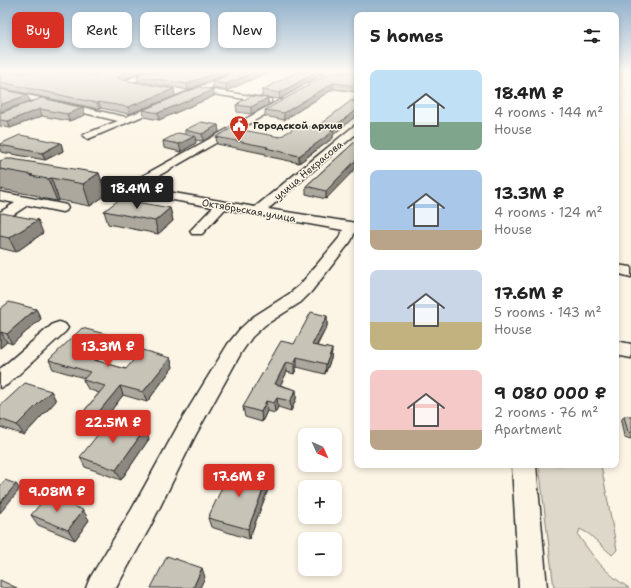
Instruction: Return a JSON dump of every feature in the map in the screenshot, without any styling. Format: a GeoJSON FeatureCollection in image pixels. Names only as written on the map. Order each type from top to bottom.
{"type":"FeatureCollection","features":[{"type":"Feature","properties":{"kind":"street"},"geometry":{"type":"LineString","coordinates":[[88,136],[174,99]]}},
{"type":"Feature","properties":{"kind":"street"},"geometry":{"type":"LineString","coordinates":[[254,99],[280,104]]}},
{"type":"Feature","properties":{"kind":"street"},"geometry":{"type":"LineString","coordinates":[[127,189],[288,99]]}},
{"type":"Feature","properties":{"kind":"street"},"geometry":{"type":"LineString","coordinates":[[29,106],[43,100],[127,120]]}},
{"type":"Feature","properties":{"kind":"street","name":"улица Некрасова"},"geometry":{"type":"LineString","coordinates":[[258,211],[354,131]]}},
{"type":"Feature","properties":{"kind":"street","name":"Октябрьская улица"},"geometry":{"type":"LineString","coordinates":[[74,180],[354,227]]}},
{"type":"Feature","properties":{"kind":"street"},"geometry":{"type":"LineString","coordinates":[[0,196],[62,208]]}},
{"type":"Feature","properties":{"kind":"street"},"geometry":{"type":"LineString","coordinates":[[0,218],[26,201]]}},
{"type":"Feature","properties":{"kind":"street"},"geometry":{"type":"LineString","coordinates":[[197,230],[222,205]]}},
{"type":"Feature","properties":{"kind":"street"},"geometry":{"type":"LineString","coordinates":[[100,588],[141,518],[187,430],[234,349],[246,333],[259,321],[294,298],[305,288],[354,227]]}},
{"type":"Feature","properties":{"kind":"street"},"geometry":{"type":"LineString","coordinates":[[619,270],[631,272]]}},
{"type":"Feature","properties":{"kind":"street"},"geometry":{"type":"LineString","coordinates":[[0,380],[59,328]]}},
{"type":"Feature","properties":{"kind":"street"},"geometry":{"type":"LineString","coordinates":[[619,349],[631,351]]}},
{"type":"Feature","properties":{"kind":"street"},"geometry":{"type":"LineString","coordinates":[[524,468],[533,588]]}},
{"type":"Feature","properties":{"kind":"shaded area"},"geometry":{"type":"Polygon","coordinates":[[[539,468],[602,468],[617,550],[612,555],[589,534],[580,529],[578,535],[600,564],[613,577],[629,588],[554,588],[539,468]]]}},
{"type":"Feature","properties":{"kind":"building"},"geometry":{"type":"Polygon","coordinates":[[[0,99],[15,99],[0,105],[0,99]]]}},
{"type":"Feature","properties":{"kind":"building"},"geometry":{"type":"Polygon","coordinates":[[[38,99],[48,99],[83,108],[67,114],[40,109],[8,121],[0,120],[0,113],[38,99]]]}},
{"type":"Feature","properties":{"kind":"building"},"geometry":{"type":"Polygon","coordinates":[[[81,99],[147,99],[128,107],[99,102],[97,103],[81,99]]]}},
{"type":"Feature","properties":{"kind":"building"},"geometry":{"type":"Polygon","coordinates":[[[169,99],[190,99],[158,113],[143,110],[169,99]]]}},
{"type":"Feature","properties":{"kind":"building"},"geometry":{"type":"Polygon","coordinates":[[[245,99],[265,99],[251,107],[236,105],[240,103],[238,103],[245,99]]]}},
{"type":"Feature","properties":{"kind":"building"},"geometry":{"type":"Polygon","coordinates":[[[284,99],[306,99],[284,113],[265,110],[284,99]]]}},
{"type":"Feature","properties":{"kind":"building"},"geometry":{"type":"Polygon","coordinates":[[[352,100],[354,102],[354,111],[330,130],[334,131],[299,156],[266,148],[268,147],[216,137],[232,128],[280,137],[299,125],[315,128],[352,100]]]}},
{"type":"Feature","properties":{"kind":"building"},"geometry":{"type":"Polygon","coordinates":[[[201,122],[218,125],[202,134],[185,130],[201,122]]]}},
{"type":"Feature","properties":{"kind":"building"},"geometry":{"type":"Polygon","coordinates":[[[178,133],[195,136],[179,144],[163,141],[178,133]]]}},
{"type":"Feature","properties":{"kind":"building"},"geometry":{"type":"Polygon","coordinates":[[[20,135],[61,143],[42,153],[0,145],[20,135]]]}},
{"type":"Feature","properties":{"kind":"building"},"geometry":{"type":"Polygon","coordinates":[[[354,143],[354,162],[326,191],[306,186],[354,143]]]}},
{"type":"Feature","properties":{"kind":"building"},"geometry":{"type":"Polygon","coordinates":[[[5,159],[99,173],[83,184],[51,178],[48,179],[0,169],[0,161],[5,159]]]}},
{"type":"Feature","properties":{"kind":"building"},"geometry":{"type":"Polygon","coordinates":[[[120,199],[170,208],[155,221],[104,211],[120,199]]]}},
{"type":"Feature","properties":{"kind":"building"},"geometry":{"type":"Polygon","coordinates":[[[2,213],[38,220],[9,238],[0,236],[0,214],[2,213]]]}},
{"type":"Feature","properties":{"kind":"building"},"geometry":{"type":"Polygon","coordinates":[[[9,302],[36,309],[7,334],[0,333],[0,309],[9,302]]]}},
{"type":"Feature","properties":{"kind":"building"},"geometry":{"type":"Polygon","coordinates":[[[311,312],[327,316],[312,345],[332,349],[326,364],[297,357],[294,364],[286,362],[275,384],[296,390],[290,401],[277,398],[274,403],[266,401],[261,412],[243,407],[281,341],[294,344],[311,312]]]}},
{"type":"Feature","properties":{"kind":"building"},"geometry":{"type":"Polygon","coordinates":[[[82,328],[109,335],[87,358],[126,369],[142,350],[170,358],[143,392],[120,386],[92,420],[80,416],[105,386],[83,380],[90,372],[49,360],[82,328]]]}},
{"type":"Feature","properties":{"kind":"building"},"geometry":{"type":"Polygon","coordinates":[[[25,383],[51,391],[17,425],[0,419],[0,406],[25,383]]]}},
{"type":"Feature","properties":{"kind":"building"},"geometry":{"type":"Polygon","coordinates":[[[624,416],[631,417],[631,433],[628,432],[624,416]]]}},
{"type":"Feature","properties":{"kind":"building"},"geometry":{"type":"Polygon","coordinates":[[[111,418],[145,429],[116,470],[80,457],[111,418]]]}},
{"type":"Feature","properties":{"kind":"building"},"geometry":{"type":"Polygon","coordinates":[[[231,468],[268,477],[248,529],[208,518],[231,468]]]}},
{"type":"Feature","properties":{"kind":"building"},"geometry":{"type":"Polygon","coordinates":[[[5,480],[16,484],[0,503],[0,486],[5,480]]]}},
{"type":"Feature","properties":{"kind":"building"},"geometry":{"type":"Polygon","coordinates":[[[47,496],[83,510],[68,530],[31,515],[47,496]]]}},
{"type":"Feature","properties":{"kind":"building"},"geometry":{"type":"Polygon","coordinates":[[[167,556],[202,568],[193,588],[151,588],[167,556]]]}},
{"type":"Feature","properties":{"kind":"building"},"geometry":{"type":"Polygon","coordinates":[[[0,580],[17,588],[0,588],[0,580]]]}},
{"type":"Feature","properties":{"kind":"place","name":"Городской архив"},"geometry":{"type":"Point","coordinates":[239,142]}}]}
